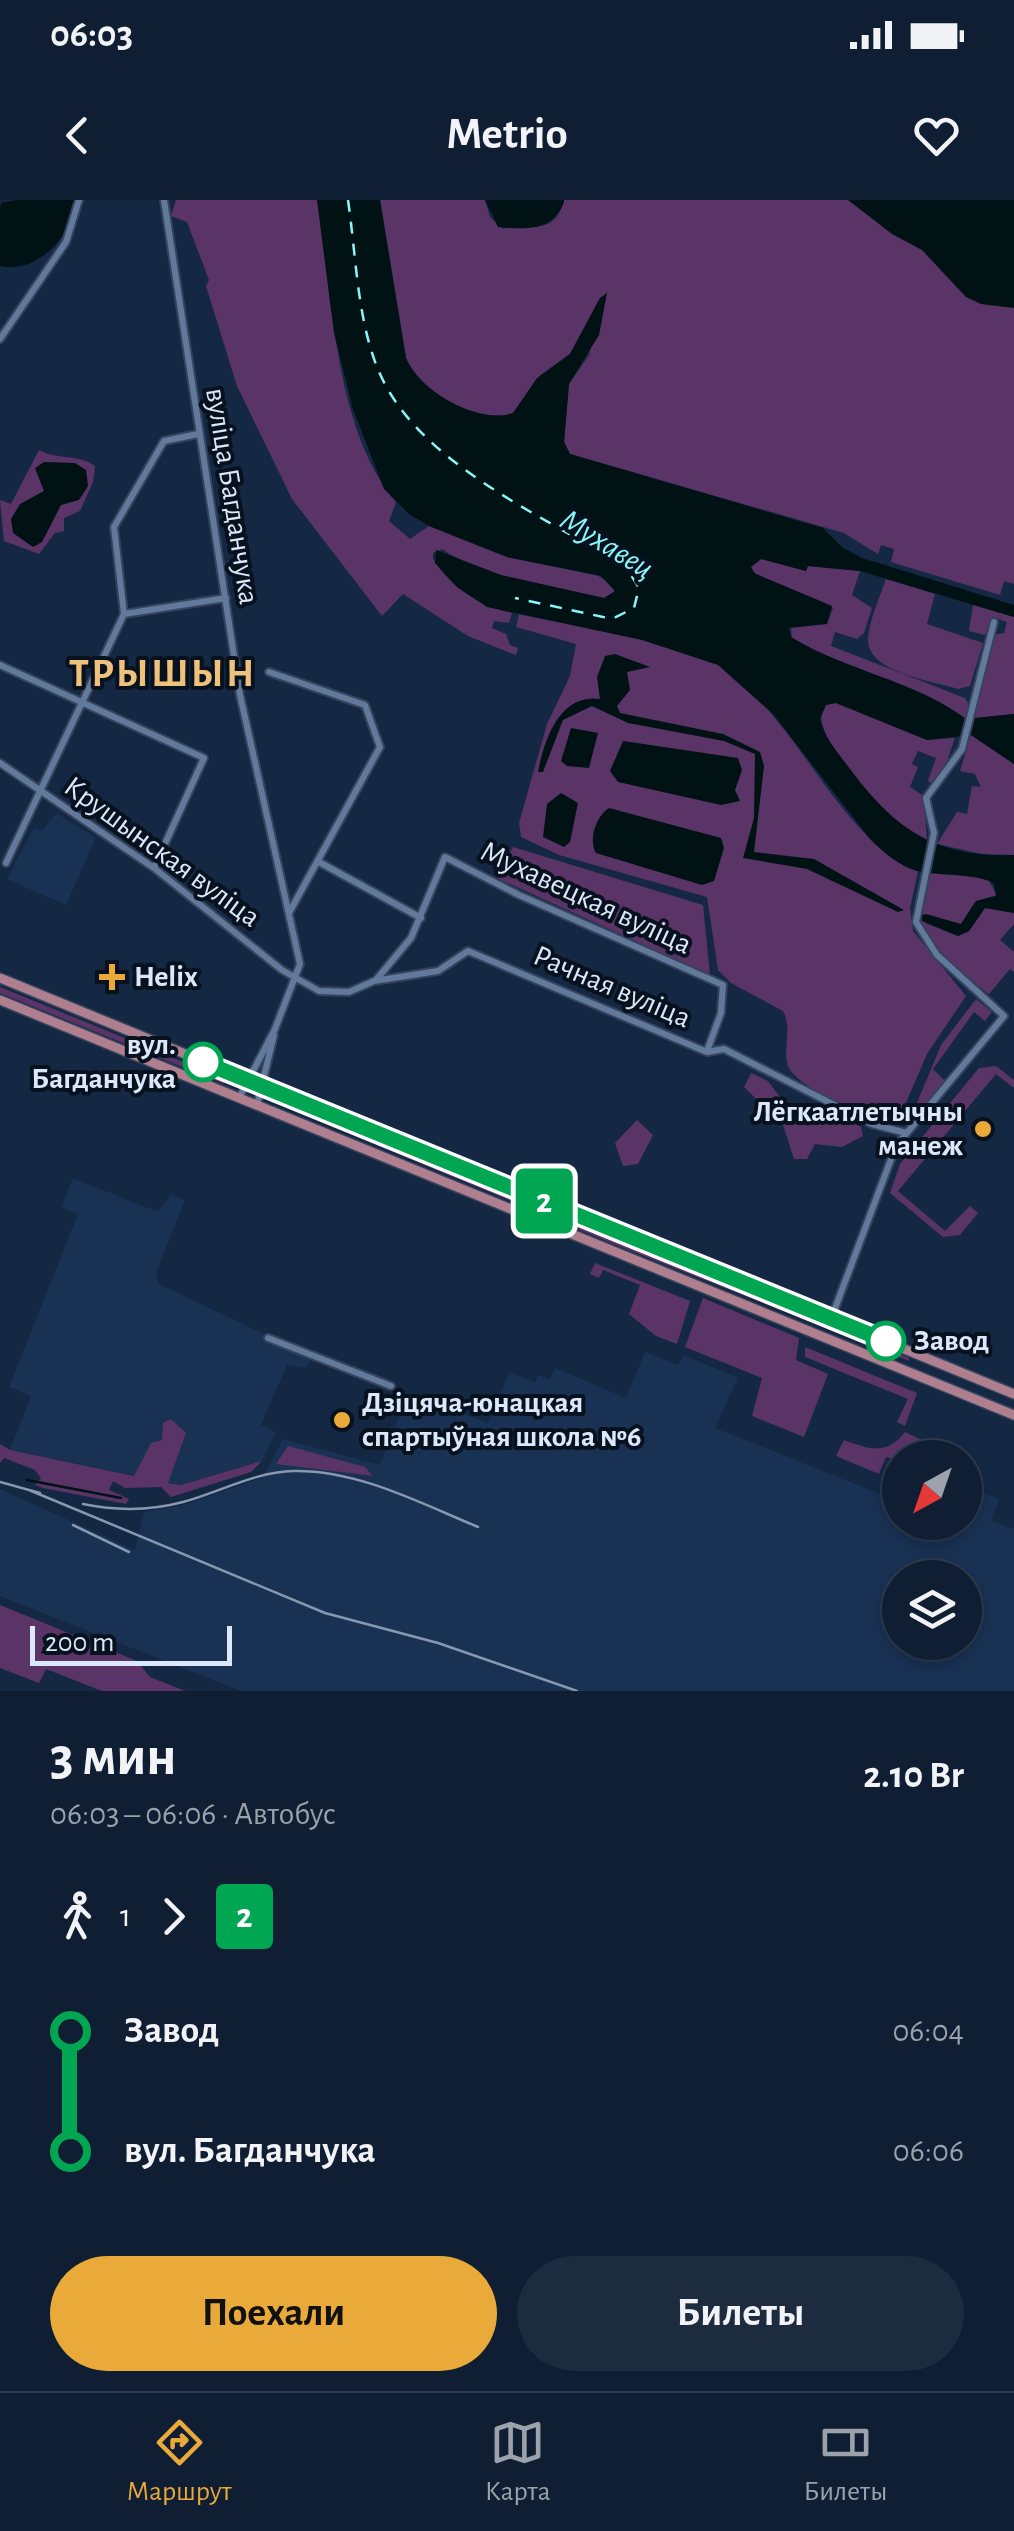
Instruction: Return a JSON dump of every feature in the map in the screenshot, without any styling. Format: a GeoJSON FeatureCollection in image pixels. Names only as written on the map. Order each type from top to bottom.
{"type":"FeatureCollection","features":[{"type":"Feature","properties":{"kind":"main road"},"geometry":{"type":"LineString","coordinates":[[0,978],[1014,1394]]}},
{"type":"Feature","properties":{"kind":"main road"},"geometry":{"type":"LineString","coordinates":[[0,1000],[1014,1415]]}},
{"type":"Feature","properties":{"kind":"main road"},"geometry":{"type":"LineString","coordinates":[[903,1369],[912,1364],[910,1351]]}},
{"type":"Feature","properties":{"kind":"main road"},"geometry":{"type":"LineString","coordinates":[[947,1387],[945,1373],[955,1370]]}},
{"type":"Feature","properties":{"kind":"street"},"geometry":{"type":"LineString","coordinates":[[0,339],[66,242],[79,200]]}},
{"type":"Feature","properties":{"kind":"street","name":"вуліца Багданчука"},"geometry":{"type":"LineString","coordinates":[[164,200],[240,695],[300,964],[275,1029],[239,1098]]}},
{"type":"Feature","properties":{"kind":"street"},"geometry":{"type":"LineString","coordinates":[[6,863],[124,614],[113,539],[116,522],[164,441],[198,434]]}},
{"type":"Feature","properties":{"kind":"street"},"geometry":{"type":"LineString","coordinates":[[124,614],[226,598]]}},
{"type":"Feature","properties":{"kind":"street"},"geometry":{"type":"LineString","coordinates":[[832,1319],[896,1146],[1004,1016],[947,965],[916,929],[933,837],[926,798],[954,764],[964,740],[994,622]]}},
{"type":"Feature","properties":{"kind":"street"},"geometry":{"type":"LineString","coordinates":[[0,665],[204,758],[154,868]]}},
{"type":"Feature","properties":{"kind":"street"},"geometry":{"type":"LineString","coordinates":[[269,672],[359,702],[373,720],[380,754],[289,914]]}},
{"type":"Feature","properties":{"kind":"street","name":"Крушынская вуліца"},"geometry":{"type":"LineString","coordinates":[[0,763],[154,868],[296,980]]}},
{"type":"Feature","properties":{"kind":"street","name":"Мухавецкая вуліца"},"geometry":{"type":"LineString","coordinates":[[374,981],[398,958],[421,918],[445,857],[519,895],[723,985],[721,1013],[707,1052]]}},
{"type":"Feature","properties":{"kind":"street"},"geometry":{"type":"LineString","coordinates":[[319,862],[421,918]]}},
{"type":"Feature","properties":{"kind":"street","name":"Рачная вуліца"},"geometry":{"type":"LineString","coordinates":[[296,980],[332,993],[374,981],[438,971],[468,951],[707,1052],[724,1049],[872,1124],[906,1133]]}},
{"type":"Feature","properties":{"kind":"street","name":"вуліца Багданчука"},"geometry":{"type":"LineString","coordinates":[[257,1105],[275,1029]]}},
{"type":"Feature","properties":{"kind":"street"},"geometry":{"type":"LineString","coordinates":[[268,1338],[391,1386]]}},
{"type":"Feature","properties":{"kind":"shaded area"},"geometry":{"type":"Polygon","coordinates":[[[176,200],[317,200],[339,358],[359,436],[375,471],[396,502],[389,521],[410,539],[429,526],[507,557],[596,575],[612,583],[615,594],[604,598],[520,581],[479,568],[442,549],[433,553],[433,559],[458,587],[488,605],[512,613],[509,623],[494,621],[492,628],[506,634],[510,645],[518,648],[516,655],[468,636],[403,594],[382,616],[292,499],[237,386],[206,286],[209,280],[187,222],[171,216],[176,200]]]}},
{"type":"Feature","properties":{"kind":"shaded area"},"geometry":{"type":"Polygon","coordinates":[[[380,200],[485,200],[490,217],[503,229],[546,225],[559,213],[564,200],[1014,200],[1014,584],[1004,581],[1000,595],[891,562],[894,549],[881,545],[878,554],[844,533],[570,454],[564,442],[569,384],[589,355],[600,298],[570,354],[541,375],[513,413],[467,410],[436,393],[406,358],[380,200]]]}},
{"type":"Feature","properties":{"kind":"shaded area"},"geometry":{"type":"Polygon","coordinates":[[[39,450],[95,466],[93,482],[80,511],[64,518],[64,531],[55,533],[39,554],[4,541],[0,500],[11,504],[39,450]]]}},
{"type":"Feature","properties":{"kind":"shaded area"},"geometry":{"type":"Polygon","coordinates":[[[761,559],[806,571],[807,566],[860,571],[852,595],[872,608],[864,633],[857,639],[835,632],[831,646],[965,698],[970,706],[965,718],[924,694],[792,638],[791,626],[827,624],[833,608],[756,575],[751,567],[761,559]]]}},
{"type":"Feature","properties":{"kind":"shaded area"},"geometry":{"type":"Polygon","coordinates":[[[886,579],[935,594],[927,624],[983,643],[970,686],[958,689],[904,674],[878,660],[868,639],[886,579]]]}},
{"type":"Feature","properties":{"kind":"shaded area"},"geometry":{"type":"Polygon","coordinates":[[[973,605],[1014,617],[1014,714],[973,718],[993,635],[1004,633],[1007,622],[993,617],[985,635],[969,631],[973,605]]]}},
{"type":"Feature","properties":{"kind":"shaded area"},"geometry":{"type":"Polygon","coordinates":[[[519,614],[648,639],[718,665],[771,713],[863,832],[889,855],[918,871],[910,908],[913,931],[966,996],[927,1054],[898,1121],[873,1117],[838,1102],[794,1074],[786,1059],[787,1025],[783,1011],[731,983],[718,970],[707,897],[559,855],[521,837],[519,823],[547,724],[570,676],[576,644],[516,627],[519,614]]]}},
{"type":"Feature","properties":{"kind":"shaded area"},"geometry":{"type":"Polygon","coordinates":[[[836,703],[927,740],[955,738],[944,770],[933,784],[928,781],[936,758],[918,751],[912,764],[918,767],[910,787],[924,796],[927,841],[878,805],[845,767],[824,730],[821,714],[826,705],[836,703]]]}},
{"type":"Feature","properties":{"kind":"shaded area"},"geometry":{"type":"Polygon","coordinates":[[[971,735],[1014,764],[1014,855],[982,854],[937,844],[957,812],[967,814],[972,786],[981,787],[975,774],[960,771],[971,735]]]}},
{"type":"Feature","properties":{"kind":"shaded area"},"geometry":{"type":"Polygon","coordinates":[[[56,813],[96,838],[66,905],[7,879],[34,827],[42,831],[56,813]]]}},
{"type":"Feature","properties":{"kind":"shaded area"},"geometry":{"type":"Polygon","coordinates":[[[513,847],[703,905],[710,975],[497,878],[513,847]]]}},
{"type":"Feature","properties":{"kind":"shaded area"},"geometry":{"type":"Polygon","coordinates":[[[928,871],[988,879],[997,895],[976,901],[961,924],[925,923],[958,936],[969,931],[985,908],[1014,913],[1014,924],[1000,940],[1014,952],[1014,972],[1010,969],[989,994],[949,963],[918,920],[928,871]]]}},
{"type":"Feature","properties":{"kind":"shaded area"},"geometry":{"type":"Polygon","coordinates":[[[0,987],[225,1079],[224,1084],[0,993],[0,987]]]}},
{"type":"Feature","properties":{"kind":"shaded area"},"geometry":{"type":"Polygon","coordinates":[[[976,999],[992,1012],[985,1021],[974,1012],[933,1069],[945,1081],[909,1122],[941,1045],[976,999]]]}},
{"type":"Feature","properties":{"kind":"shaded area"},"geometry":{"type":"Polygon","coordinates":[[[996,1066],[1014,1080],[1014,1088],[996,1074],[898,1191],[945,1231],[970,1206],[978,1213],[960,1235],[943,1237],[890,1193],[900,1164],[979,1068],[996,1066]]]}},
{"type":"Feature","properties":{"kind":"shaded area"},"geometry":{"type":"Polygon","coordinates":[[[751,1073],[768,1081],[792,1113],[808,1119],[831,1113],[861,1127],[863,1136],[842,1147],[815,1144],[807,1159],[794,1159],[783,1125],[744,1087],[751,1073]]]}},
{"type":"Feature","properties":{"kind":"shaded area"},"geometry":{"type":"Polygon","coordinates":[[[271,1101],[909,1358],[909,1361],[616,1245],[271,1101]]]}},
{"type":"Feature","properties":{"kind":"shaded area"},"geometry":{"type":"Polygon","coordinates":[[[637,1120],[653,1135],[638,1164],[623,1166],[615,1143],[637,1120]]]}},
{"type":"Feature","properties":{"kind":"shaded area"},"geometry":{"type":"Polygon","coordinates":[[[73,1178],[158,1212],[171,1195],[185,1200],[156,1273],[159,1284],[312,1357],[306,1368],[287,1365],[261,1425],[276,1432],[262,1461],[181,1485],[10,1450],[31,1396],[9,1387],[78,1214],[61,1207],[73,1178]]]}},
{"type":"Feature","properties":{"kind":"shaded area"},"geometry":{"type":"Polygon","coordinates":[[[595,1263],[690,1301],[677,1344],[656,1336],[629,1314],[640,1285],[603,1270],[599,1278],[590,1274],[595,1263]]]}},
{"type":"Feature","properties":{"kind":"shaded area"},"geometry":{"type":"Polygon","coordinates":[[[703,1298],[799,1338],[796,1360],[828,1374],[804,1437],[752,1416],[762,1378],[685,1347],[703,1298]]]}},
{"type":"Feature","properties":{"kind":"shaded area"},"geometry":{"type":"Polygon","coordinates":[[[805,1347],[917,1393],[905,1426],[897,1422],[908,1399],[805,1357],[805,1347]]]}},
{"type":"Feature","properties":{"kind":"shaded area"},"geometry":{"type":"Polygon","coordinates":[[[645,1352],[678,1365],[683,1355],[738,1378],[715,1428],[882,1495],[882,1540],[982,1540],[982,1492],[999,1499],[991,1521],[1014,1529],[1014,1691],[241,1691],[0,1596],[0,1489],[135,1550],[144,1512],[184,1505],[263,1477],[283,1439],[380,1465],[408,1393],[488,1423],[509,1372],[535,1382],[538,1375],[550,1379],[555,1368],[626,1398],[645,1352]]]}},
{"type":"Feature","properties":{"kind":"shaded area"},"geometry":{"type":"Polygon","coordinates":[[[171,1419],[186,1433],[168,1483],[181,1485],[262,1461],[251,1472],[171,1497],[161,1487],[125,1488],[113,1481],[109,1490],[129,1499],[126,1504],[43,1488],[35,1485],[41,1478],[35,1470],[4,1458],[0,1463],[0,1444],[10,1450],[134,1476],[151,1443],[162,1440],[163,1423],[171,1419]]]}},
{"type":"Feature","properties":{"kind":"shaded area"},"geometry":{"type":"Polygon","coordinates":[[[905,1432],[922,1440],[898,1440],[905,1432]]]}},
{"type":"Feature","properties":{"kind":"shaded area"},"geometry":{"type":"Polygon","coordinates":[[[844,1440],[882,1447],[879,1474],[836,1456],[844,1440]]]}},
{"type":"Feature","properties":{"kind":"shaded area"},"geometry":{"type":"Polygon","coordinates":[[[288,1446],[365,1467],[373,1476],[276,1464],[288,1446]]]}},
{"type":"Feature","properties":{"kind":"shaded area"},"geometry":{"type":"Polygon","coordinates":[[[0,1605],[137,1661],[150,1677],[185,1691],[102,1691],[46,1669],[39,1683],[0,1668],[0,1605]]]}},
{"type":"Feature","properties":{"kind":"water"},"geometry":{"type":"Polygon","coordinates":[[[74,200],[67,227],[51,250],[28,264],[0,266],[1,203],[74,200]]]}},
{"type":"Feature","properties":{"kind":"water","name":"Мухавец"},"geometry":{"type":"Polygon","coordinates":[[[317,200],[380,200],[406,358],[423,382],[451,402],[483,414],[513,413],[537,378],[570,354],[600,298],[607,293],[599,335],[569,384],[564,442],[570,454],[823,528],[843,548],[862,558],[1014,605],[1014,617],[860,571],[808,566],[806,571],[761,559],[751,567],[754,573],[832,606],[827,624],[789,628],[791,637],[812,649],[924,695],[966,719],[1014,714],[1014,764],[971,735],[927,740],[836,703],[826,705],[820,719],[829,741],[853,773],[903,825],[941,846],[963,852],[1014,855],[1014,913],[985,908],[969,931],[958,936],[922,921],[921,915],[926,914],[961,924],[976,901],[996,896],[994,884],[979,878],[917,871],[886,854],[870,839],[773,714],[718,665],[642,640],[487,607],[457,587],[435,563],[436,550],[501,575],[604,598],[615,591],[601,576],[507,557],[429,526],[409,514],[384,489],[353,409],[334,333],[317,200]]]}},
{"type":"Feature","properties":{"kind":"water"},"geometry":{"type":"Polygon","coordinates":[[[485,200],[564,202],[559,212],[544,224],[517,228],[498,227],[485,200]]]}},
{"type":"Feature","properties":{"kind":"water"},"geometry":{"type":"Polygon","coordinates":[[[848,200],[1014,200],[1014,308],[981,304],[966,297],[922,250],[892,234],[848,200]]]}},
{"type":"Feature","properties":{"kind":"water"},"geometry":{"type":"Polygon","coordinates":[[[44,462],[75,463],[86,470],[88,486],[79,500],[61,505],[42,542],[33,547],[13,533],[11,519],[20,504],[44,491],[35,468],[44,462]]]}},
{"type":"Feature","properties":{"kind":"water"},"geometry":{"type":"Polygon","coordinates":[[[615,654],[650,667],[627,672],[630,690],[617,706],[620,713],[723,734],[760,752],[764,766],[754,852],[814,859],[904,910],[898,912],[807,869],[743,858],[754,818],[755,754],[724,741],[628,723],[592,706],[563,720],[543,772],[538,772],[556,722],[574,704],[600,699],[597,677],[605,656],[615,654]]]}},
{"type":"Feature","properties":{"kind":"water"},"geometry":{"type":"Polygon","coordinates":[[[571,728],[598,733],[589,768],[567,766],[561,761],[571,728]]]}},
{"type":"Feature","properties":{"kind":"water"},"geometry":{"type":"Polygon","coordinates":[[[623,741],[738,758],[742,770],[735,790],[740,801],[721,805],[618,782],[610,771],[623,741]]]}},
{"type":"Feature","properties":{"kind":"water"},"geometry":{"type":"Polygon","coordinates":[[[561,793],[578,803],[570,842],[564,847],[543,837],[547,804],[561,793]]]}},
{"type":"Feature","properties":{"kind":"water"},"geometry":{"type":"Polygon","coordinates":[[[609,808],[721,838],[724,848],[714,881],[702,885],[596,853],[595,829],[609,808]]]}},
{"type":"Feature","properties":{"kind":"waterway"},"geometry":{"type":"LineString","coordinates":[[27,1480],[121,1498]]}},
{"type":"Feature","properties":{"kind":"ferry route"},"geometry":{"type":"LineString","coordinates":[[348,200],[365,327],[377,367],[395,401],[451,459],[485,484],[626,567],[639,588],[634,608],[614,618],[515,598]]}},
{"type":"Feature","properties":{"kind":"railway"},"geometry":{"type":"LineString","coordinates":[[83,1504],[121,1509],[158,1507],[265,1475],[318,1472],[365,1482],[478,1527]]}},
{"type":"Feature","properties":{"kind":"railway"},"geometry":{"type":"LineString","coordinates":[[0,1482],[40,1493]]}},
{"type":"Feature","properties":{"kind":"railway"},"geometry":{"type":"LineString","coordinates":[[29,1490],[325,1613],[438,1643],[577,1691]]}},
{"type":"Feature","properties":{"kind":"railway"},"geometry":{"type":"LineString","coordinates":[[73,1525],[129,1552]]}},
{"type":"Feature","properties":{"kind":"bus line","name":"2"},"geometry":{"type":"LineString","coordinates":[[203,1062],[886,1341]]}},
{"type":"Feature","properties":{"kind":"place","name":"Helix"},"geometry":{"type":"Point","coordinates":[112,977]}},
{"type":"Feature","properties":{"kind":"place","name":"вул. Багданчука"},"geometry":{"type":"Point","coordinates":[203,1062]}},
{"type":"Feature","properties":{"kind":"place","name":"Лёгкаатлетычны манеж"},"geometry":{"type":"Point","coordinates":[983,1129]}},
{"type":"Feature","properties":{"kind":"place","name":"Завод"},"geometry":{"type":"Point","coordinates":[886,1341]}},
{"type":"Feature","properties":{"kind":"place","name":"Дзіцяча-юнацкая спартыўная школа №6"},"geometry":{"type":"Point","coordinates":[342,1420]}},
{"type":"Feature","properties":{"kind":"district","name":"ТРЫШЫН"},"geometry":{"type":"Point","coordinates":[163,674]}}]}
